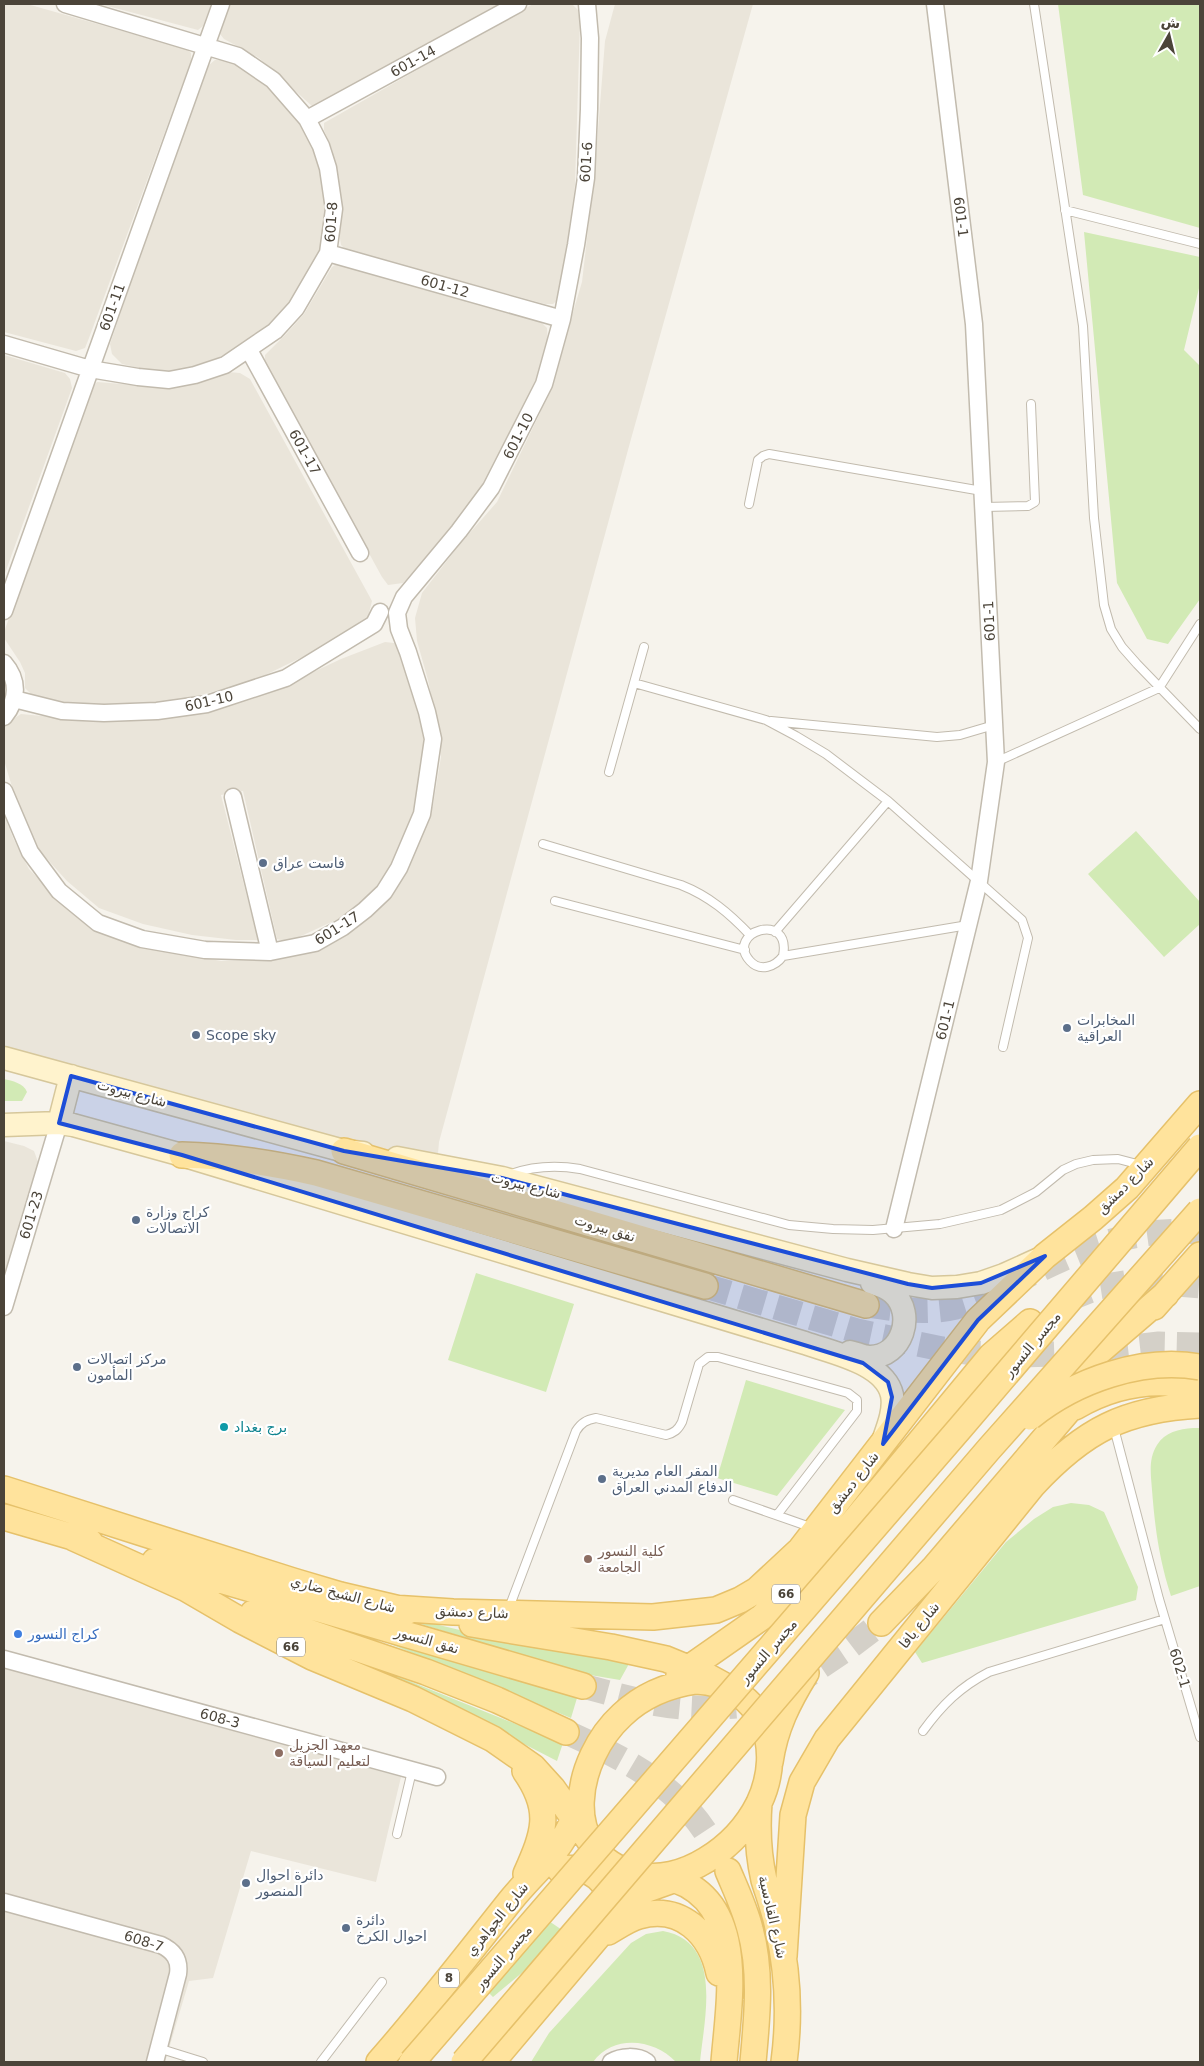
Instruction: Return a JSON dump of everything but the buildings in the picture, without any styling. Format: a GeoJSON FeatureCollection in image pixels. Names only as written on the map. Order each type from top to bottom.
{"type":"FeatureCollection","features":[{"type":"Feature","properties":{"kind":"main road","name":"شارع بيروت"},"geometry":{"type":"LineString","coordinates":[[4,1058],[344,1151],[422,1162],[502,1178],[847,1270],[908,1284],[932,1288],[957,1287],[1004,1275],[1045,1256]]}},
{"type":"Feature","properties":{"kind":"main road"},"geometry":{"type":"LineString","coordinates":[[59,1123],[71,1076]]}},
{"type":"Feature","properties":{"kind":"main road","name":"شارع دمشق"},"geometry":{"type":"LineString","coordinates":[[392,1608],[453,1612],[653,1617],[716,1610],[740,1600],[757,1590],[818,1547],[883,1444],[978,1320],[1045,1256],[1127,1188],[1200,1104]]}},
{"type":"Feature","properties":{"kind":"main road"},"geometry":{"type":"LineString","coordinates":[[4,1125],[59,1123],[87,1128],[805,1343],[863,1363],[888,1382],[892,1397],[891,1412],[883,1444]]}},
{"type":"Feature","properties":{"kind":"main road","name":"مجسر النسور"},"geometry":{"type":"LineString","coordinates":[[412,2062],[962,1427],[1200,1147]]}},
{"type":"Feature","properties":{"kind":"main road","name":"نفق بيروت"},"geometry":{"type":"LineString","coordinates":[[344,1151],[866,1305]]}},
{"type":"Feature","properties":{"kind":"main road","name":"نفق بيروت"},"geometry":{"type":"LineString","coordinates":[[182,1155],[218,1156],[267,1162],[316,1173],[705,1286]]}},
{"type":"Feature","properties":{"kind":"main road"},"geometry":{"type":"LineString","coordinates":[[464,2062],[989,1450],[1200,1210]]}},
{"type":"Feature","properties":{"kind":"main road"},"geometry":{"type":"LineString","coordinates":[[881,1622],[933,1569],[1200,1255]]}},
{"type":"Feature","properties":{"kind":"main road"},"geometry":{"type":"LineString","coordinates":[[805,1343],[831,1346],[869,1357],[882,1354],[893,1348],[901,1338],[905,1320],[901,1302],[893,1292],[847,1270]]}},
{"type":"Feature","properties":{"kind":"main road"},"geometry":{"type":"LineString","coordinates":[[492,2062],[627,1902],[642,1891],[698,1865],[719,1852],[738,1834],[760,1802],[766,1784],[775,1734],[790,1700],[808,1670],[1013,1437],[1082,1366],[1166,1294]]}},
{"type":"Feature","properties":{"kind":"main road"},"geometry":{"type":"LineString","coordinates":[[716,1610],[741,1605],[794,1581],[818,1547],[991,1356],[1010,1337],[1030,1322]]}},
{"type":"Feature","properties":{"kind":"main road"},"geometry":{"type":"LineString","coordinates":[[989,1450],[1035,1413],[1059,1397],[1084,1384],[1138,1368],[1166,1366],[1200,1367]]}},
{"type":"Feature","properties":{"kind":"main road"},"geometry":{"type":"LineString","coordinates":[[1067,1412],[1092,1398],[1114,1389],[1137,1384],[1162,1382],[1186,1384],[1200,1388]]}},
{"type":"Feature","properties":{"kind":"main road","name":"شارع يافا"},"geometry":{"type":"LineString","coordinates":[[784,1956],[793,1814],[802,1782],[827,1739],[1033,1485],[1056,1460],[1083,1439],[1113,1423],[1141,1413],[1171,1407],[1200,1406]]}},
{"type":"Feature","properties":{"kind":"main road","name":"شارع الشيخ ضاري"},"geometry":{"type":"LineString","coordinates":[[4,1489],[302,1584],[392,1608],[507,1631],[611,1647],[666,1659],[690,1668],[736,1692]]}},
{"type":"Feature","properties":{"kind":"main road","name":"شارع الشيخ ضاري"},"geometry":{"type":"LineString","coordinates":[[4,1517],[271,1594]]}},
{"type":"Feature","properties":{"kind":"main road","name":"شارع الشيخ ضاري"},"geometry":{"type":"LineString","coordinates":[[74,1538],[185,1588],[240,1620],[312,1657],[413,1699],[493,1739],[533,1767],[554,1788],[605,1859],[620,1869],[638,1875],[669,1878]]}},
{"type":"Feature","properties":{"kind":"main road","name":"66"},"geometry":{"type":"LineString","coordinates":[[642,1699],[690,1668],[762,1616],[818,1547]]}},
{"type":"Feature","properties":{"kind":"main road"},"geometry":{"type":"LineString","coordinates":[[185,1588],[426,1672],[497,1700],[566,1732]]}},
{"type":"Feature","properties":{"kind":"main road"},"geometry":{"type":"LineString","coordinates":[[611,1647],[683,1652],[705,1650],[719,1645],[743,1630],[764,1610],[778,1589]]}},
{"type":"Feature","properties":{"kind":"main road","name":"نفق النسور"},"geometry":{"type":"LineString","coordinates":[[271,1594],[583,1686]]}},
{"type":"Feature","properties":{"kind":"main road"},"geometry":{"type":"LineString","coordinates":[[642,1699],[664,1688],[696,1681],[713,1683],[736,1692],[754,1708],[761,1718],[769,1741],[770,1762]]}},
{"type":"Feature","properties":{"kind":"main road","name":"شارع الجواهري"},"geometry":{"type":"LineString","coordinates":[[379,2062],[518,1892],[555,1852],[570,1829],[589,1762],[604,1734],[621,1715],[642,1699]]}},
{"type":"Feature","properties":{"kind":"main road"},"geometry":{"type":"LineString","coordinates":[[511,1751],[532,1780],[540,1798],[544,1816],[538,1845],[518,1892]]}},
{"type":"Feature","properties":{"kind":"main road"},"geometry":{"type":"LineString","coordinates":[[581,1793],[582,1817],[590,1840]]}},
{"type":"Feature","properties":{"kind":"main road","name":"شارع القادسية"},"geometry":{"type":"LineString","coordinates":[[760,1802],[758,1840],[760,1859],[784,1956],[788,2016],[784,2062]]}},
{"type":"Feature","properties":{"kind":"main road"},"geometry":{"type":"LineString","coordinates":[[518,1892],[554,1870],[569,1868],[585,1870],[599,1878],[607,1888],[610,1900],[609,1912],[594,1940]]}},
{"type":"Feature","properties":{"kind":"main road"},"geometry":{"type":"LineString","coordinates":[[728,1871],[750,1930],[755,1953],[758,1982],[753,2062]]}},
{"type":"Feature","properties":{"kind":"main road"},"geometry":{"type":"LineString","coordinates":[[669,1878],[702,1896],[718,1919],[725,1938],[731,1980],[724,2062]]}},
{"type":"Feature","properties":{"kind":"main road"},"geometry":{"type":"LineString","coordinates":[[594,1940],[638,1916],[662,1914],[683,1920],[700,1932],[713,1950],[727,2022]]}},
{"type":"Feature","properties":{"kind":"street","name":"601-8"},"geometry":{"type":"LineString","coordinates":[[4,344],[90,369],[169,380],[225,365],[275,331],[296,308],[328,253],[333,228],[332,189],[321,146],[307,118],[273,80],[238,56],[207,45],[65,4]]}},
{"type":"Feature","properties":{"kind":"street","name":"601-11"},"geometry":{"type":"LineString","coordinates":[[4,611],[221,4]]}},
{"type":"Feature","properties":{"kind":"street","name":"601-14"},"geometry":{"type":"LineString","coordinates":[[307,118],[518,4]]}},
{"type":"Feature","properties":{"kind":"street","name":"601-6"},"geometry":{"type":"LineString","coordinates":[[562,319],[586,178],[590,82],[587,4]]}},
{"type":"Feature","properties":{"kind":"street","name":"601-1"},"geometry":{"type":"LineString","coordinates":[[894,1229],[979,881],[996,762],[974,324],[935,4]]}},
{"type":"Feature","properties":{"kind":"street","name":"601-12"},"geometry":{"type":"LineString","coordinates":[[328,253],[562,319]]}},
{"type":"Feature","properties":{"kind":"street","name":"601-10"},"geometry":{"type":"LineString","coordinates":[[397,613],[404,597],[459,531],[490,488],[544,384],[562,319]]}},
{"type":"Feature","properties":{"kind":"street","name":"601-17"},"geometry":{"type":"LineString","coordinates":[[249,350],[360,553]]}},
{"type":"Feature","properties":{"kind":"street","name":"601-10"},"geometry":{"type":"LineString","coordinates":[[14,699],[62,711],[104,713],[157,711],[207,704],[286,678],[374,624],[380,612]]}},
{"type":"Feature","properties":{"kind":"street","name":"601-17"},"geometry":{"type":"LineString","coordinates":[[4,791],[30,852],[59,891],[98,923],[142,939],[196,948],[270,952],[315,943],[343,927],[384,892],[399,868],[422,814],[433,739],[414,669],[398,629],[397,613]]}},
{"type":"Feature","properties":{"kind":"street"},"geometry":{"type":"LineString","coordinates":[[4,663],[11,671],[14,680],[14,699],[10,710],[4,717]]}},
{"type":"Feature","properties":{"kind":"street"},"geometry":{"type":"LineString","coordinates":[[233,797],[270,952]]}},
{"type":"Feature","properties":{"kind":"street","name":"601-23"},"geometry":{"type":"LineString","coordinates":[[4,1307],[59,1123]]}},
{"type":"Feature","properties":{"kind":"street","name":"608-3"},"geometry":{"type":"LineString","coordinates":[[4,1659],[437,1777]]}},
{"type":"Feature","properties":{"kind":"street","name":"608-7"},"geometry":{"type":"LineString","coordinates":[[4,1902],[161,1945],[172,1951],[178,1962],[178,1974],[157,2055]]}},
{"type":"Feature","properties":{"kind":"street"},"geometry":{"type":"LineString","coordinates":[[611,2062],[617,2058],[630,2057],[647,2062]]}},
{"type":"Feature","properties":{"kind":"lane"},"geometry":{"type":"LineString","coordinates":[[1034,4],[1083,326],[1094,518],[1104,605],[1111,629],[1122,646],[1159,688],[1200,729]]}},
{"type":"Feature","properties":{"kind":"lane"},"geometry":{"type":"LineString","coordinates":[[1065,210],[1200,244]]}},
{"type":"Feature","properties":{"kind":"lane"},"geometry":{"type":"LineString","coordinates":[[749,504],[758,460],[762,456],[769,454],[983,499],[1028,506],[1035,502],[1031,404]]}},
{"type":"Feature","properties":{"kind":"lane"},"geometry":{"type":"LineString","coordinates":[[996,762],[1159,688],[1200,624]]}},
{"type":"Feature","properties":{"kind":"lane"},"geometry":{"type":"LineString","coordinates":[[609,772],[644,647]]}},
{"type":"Feature","properties":{"kind":"lane"},"geometry":{"type":"LineString","coordinates":[[634,683],[766,720],[937,737],[960,735],[994,725]]}},
{"type":"Feature","properties":{"kind":"lane"},"geometry":{"type":"LineString","coordinates":[[766,720],[826,754],[888,802],[1022,920],[1028,938],[1003,1047]]}},
{"type":"Feature","properties":{"kind":"lane"},"geometry":{"type":"LineString","coordinates":[[775,932],[888,802]]}},
{"type":"Feature","properties":{"kind":"lane"},"geometry":{"type":"LineString","coordinates":[[543,844],[696,891],[723,908],[750,935]]}},
{"type":"Feature","properties":{"kind":"lane"},"geometry":{"type":"LineString","coordinates":[[555,901],[745,950]]}},
{"type":"Feature","properties":{"kind":"lane"},"geometry":{"type":"LineString","coordinates":[[783,956],[783,942],[775,932],[762,929],[750,935],[746,942],[745,950],[751,963],[765,968],[772,966],[783,956],[968,925]]}},
{"type":"Feature","properties":{"kind":"lane"},"geometry":{"type":"LineString","coordinates":[[502,1178],[533,1168],[565,1167],[580,1169],[789,1225],[832,1229],[894,1229],[940,1224],[1001,1210],[1023,1200],[1036,1192],[1051,1178],[1076,1164],[1104,1158],[1118,1159],[1145,1167]]}},
{"type":"Feature","properties":{"kind":"lane"},"geometry":{"type":"LineString","coordinates":[[507,1613],[576,1431],[580,1425],[587,1420],[596,1418],[666,1435],[673,1434],[679,1429],[682,1422],[699,1364],[708,1357],[718,1357],[848,1393],[857,1400],[857,1411],[777,1515]]}},
{"type":"Feature","properties":{"kind":"lane","name":"602-1"},"geometry":{"type":"LineString","coordinates":[[1113,1423],[1159,1599],[1200,1737]]}},
{"type":"Feature","properties":{"kind":"lane"},"geometry":{"type":"LineString","coordinates":[[733,1500],[777,1515],[818,1547]]}},
{"type":"Feature","properties":{"kind":"lane"},"geometry":{"type":"LineString","coordinates":[[923,1731],[950,1698],[975,1679],[989,1672],[1165,1619]]}},
{"type":"Feature","properties":{"kind":"lane"},"geometry":{"type":"LineString","coordinates":[[397,1834],[412,1770]]}},
{"type":"Feature","properties":{"kind":"lane"},"geometry":{"type":"LineString","coordinates":[[322,2062],[382,1982]]}},
{"type":"Feature","properties":{"kind":"lane"},"geometry":{"type":"LineString","coordinates":[[157,2055],[204,2062]]}},
{"type":"Feature","properties":{"kind":"highlighted area"},"geometry":{"type":"Polygon","coordinates":[[[71,1076],[344,1151],[502,1178],[908,1284],[932,1288],[981,1283],[1045,1256],[978,1320],[883,1444],[892,1397],[888,1382],[863,1363],[182,1155],[59,1123],[71,1076]]]}},
{"type":"Feature","properties":{"kind":"shaded area"},"geometry":{"type":"Polygon","coordinates":[[[4,4],[27,4],[186,49],[191,53],[191,61],[89,338],[85,348],[76,351],[4,332],[4,4]]]}},
{"type":"Feature","properties":{"kind":"shaded area"},"geometry":{"type":"Polygon","coordinates":[[[100,4],[211,4],[203,26],[198,30],[100,4]]]}},
{"type":"Feature","properties":{"kind":"shaded area"},"geometry":{"type":"Polygon","coordinates":[[[230,4],[504,4],[313,107],[259,58],[224,39],[220,34],[230,4]]]}},
{"type":"Feature","properties":{"kind":"shaded area"},"geometry":{"type":"Polygon","coordinates":[[[533,4],[572,4],[578,10],[580,22],[575,185],[560,298],[553,304],[545,304],[346,250],[341,245],[332,149],[324,130],[324,123],[533,4]]]}},
{"type":"Feature","properties":{"kind":"shaded area"},"geometry":{"type":"Polygon","coordinates":[[[615,4],[753,4],[631,439],[439,1142],[437,1165],[4,1046],[4,815],[29,869],[56,897],[145,947],[221,961],[278,959],[322,948],[372,916],[387,897],[424,829],[433,805],[441,757],[437,723],[417,641],[415,618],[422,593],[460,544],[497,502],[540,413],[557,366],[582,282],[595,169],[605,41],[615,4]]]}},
{"type":"Feature","properties":{"kind":"shaded area"},"geometry":{"type":"Polygon","coordinates":[[[215,60],[229,60],[267,86],[298,117],[312,143],[323,179],[326,206],[325,233],[318,256],[292,302],[271,323],[252,339],[214,360],[177,371],[153,371],[122,364],[112,354],[110,344],[204,69],[215,60]]]}},
{"type":"Feature","properties":{"kind":"shaded area"},"geometry":{"type":"Polygon","coordinates":[[[338,263],[540,321],[547,328],[548,346],[545,360],[486,483],[455,526],[403,583],[388,585],[382,577],[265,364],[265,355],[304,314],[332,267],[338,263]]]}},
{"type":"Feature","properties":{"kind":"shaded area"},"geometry":{"type":"Polygon","coordinates":[[[4,355],[65,373],[70,379],[72,388],[4,576],[4,355]]]}},
{"type":"Feature","properties":{"kind":"shaded area"},"geometry":{"type":"Polygon","coordinates":[[[228,372],[240,373],[250,379],[372,601],[367,621],[356,631],[253,681],[178,701],[127,705],[75,705],[34,697],[25,688],[25,673],[4,638],[4,632],[93,387],[97,382],[172,388],[228,372]]]}},
{"type":"Feature","properties":{"kind":"shaded area"},"geometry":{"type":"Polygon","coordinates":[[[385,642],[394,643],[400,647],[415,696],[425,747],[420,801],[391,871],[370,897],[349,914],[288,942],[277,939],[243,791],[221,795],[258,940],[236,940],[192,935],[143,924],[99,908],[67,881],[39,850],[23,824],[4,760],[4,725],[21,714],[95,721],[153,718],[290,683],[341,659],[385,642]]]}},
{"type":"Feature","properties":{"kind":"shaded area"},"geometry":{"type":"Polygon","coordinates":[[[4,1141],[24,1146],[34,1151],[38,1162],[4,1282],[4,1141]]]}},
{"type":"Feature","properties":{"kind":"shaded area"},"geometry":{"type":"Polygon","coordinates":[[[4,1668],[401,1777],[376,1882],[251,1851],[213,1978],[189,1981],[165,2062],[4,2062],[4,1668]]]}},
{"type":"Feature","properties":{"kind":"green space"},"geometry":{"type":"Polygon","coordinates":[[[1058,4],[1200,4],[1200,228],[1083,195],[1058,4]]]}},
{"type":"Feature","properties":{"kind":"green space"},"geometry":{"type":"Polygon","coordinates":[[[1084,232],[1200,257],[1200,284],[1184,350],[1200,366],[1200,599],[1168,644],[1147,639],[1117,583],[1084,232]]]}},
{"type":"Feature","properties":{"kind":"green space"},"geometry":{"type":"Polygon","coordinates":[[[1136,831],[1200,902],[1200,924],[1164,957],[1088,874],[1136,831]]]}},
{"type":"Feature","properties":{"kind":"green space"},"geometry":{"type":"Polygon","coordinates":[[[4,1079],[23,1086],[27,1092],[22,1101],[4,1101],[4,1079]]]}},
{"type":"Feature","properties":{"kind":"green space"},"geometry":{"type":"Polygon","coordinates":[[[476,1273],[574,1304],[546,1392],[448,1360],[476,1273]]]}},
{"type":"Feature","properties":{"kind":"green space"},"geometry":{"type":"Polygon","coordinates":[[[746,1380],[845,1410],[777,1496],[717,1478],[746,1380]]]}},
{"type":"Feature","properties":{"kind":"green space"},"geometry":{"type":"Polygon","coordinates":[[[1200,1428],[1200,1586],[1171,1596],[1163,1569],[1156,1530],[1151,1461],[1154,1450],[1164,1437],[1178,1430],[1200,1428]]]}},
{"type":"Feature","properties":{"kind":"green space"},"geometry":{"type":"Polygon","coordinates":[[[1071,1503],[1089,1505],[1104,1512],[1138,1587],[1136,1600],[922,1663],[915,1652],[1006,1542],[1034,1519],[1053,1507],[1071,1503]]]}},
{"type":"Feature","properties":{"kind":"green space"},"geometry":{"type":"Polygon","coordinates":[[[341,1600],[502,1640],[630,1662],[620,1680],[590,1675],[341,1600]]]}},
{"type":"Feature","properties":{"kind":"green space"},"geometry":{"type":"Polygon","coordinates":[[[383,1641],[577,1698],[571,1718],[383,1641]]]}},
{"type":"Feature","properties":{"kind":"green space"},"geometry":{"type":"Polygon","coordinates":[[[372,1666],[563,1743],[557,1761],[372,1666]]]}},
{"type":"Feature","properties":{"kind":"green space"},"geometry":{"type":"Polygon","coordinates":[[[543,1917],[568,1934],[493,1997],[484,1988],[543,1917]]]}},
{"type":"Feature","properties":{"kind":"green space"},"geometry":{"type":"Polygon","coordinates":[[[663,1931],[682,1938],[695,1950],[703,1966],[706,1985],[706,2005],[700,2062],[676,2062],[657,2048],[634,2043],[612,2047],[593,2062],[531,2062],[549,2033],[631,1943],[646,1934],[663,1931]]]}},
{"type":"Feature","properties":{"kind":"tunnel"},"geometry":{"type":"LineString","coordinates":[[866,1305],[922,1310],[956,1307],[979,1299],[1082,1251],[1119,1239],[1158,1232],[1200,1232]]}},
{"type":"Feature","properties":{"kind":"tunnel"},"geometry":{"type":"LineString","coordinates":[[1066,1300],[1099,1287],[1138,1281],[1200,1286]]}},
{"type":"Feature","properties":{"kind":"tunnel"},"geometry":{"type":"LineString","coordinates":[[705,1286],[857,1331],[942,1349],[974,1353],[1022,1355],[1081,1353],[1159,1344],[1200,1345]]}},
{"type":"Feature","properties":{"kind":"tunnel"},"geometry":{"type":"LineString","coordinates":[[790,1687],[851,1646],[881,1623]]}},
{"type":"Feature","properties":{"kind":"tunnel"},"geometry":{"type":"LineString","coordinates":[[583,1686],[668,1706],[702,1708],[736,1706]]}},
{"type":"Feature","properties":{"kind":"tunnel"},"geometry":{"type":"LineString","coordinates":[[566,1732],[633,1766],[678,1799],[691,1813],[711,1841],[728,1871]]}},
{"type":"Feature","properties":{"kind":"place","name":"فاست عراق"},"geometry":{"type":"Point","coordinates":[263,863]}},
{"type":"Feature","properties":{"kind":"place","name":"المخابرات العراقية"},"geometry":{"type":"Point","coordinates":[1067,1028]}},
{"type":"Feature","properties":{"kind":"place","name":"Scope sky"},"geometry":{"type":"Point","coordinates":[196,1035]}},
{"type":"Feature","properties":{"kind":"place","name":"كراج وزارة الاتصالات"},"geometry":{"type":"Point","coordinates":[136,1220]}},
{"type":"Feature","properties":{"kind":"place","name":"مركز اتصالات المأمون"},"geometry":{"type":"Point","coordinates":[77,1367]}},
{"type":"Feature","properties":{"kind":"place","name":"برج بغداد"},"geometry":{"type":"Point","coordinates":[224,1427]}},
{"type":"Feature","properties":{"kind":"place","name":"المقر العام مديرية الدفاع المدني العراق"},"geometry":{"type":"Point","coordinates":[602,1479]}},
{"type":"Feature","properties":{"kind":"place","name":"كلية النسور الجامعة"},"geometry":{"type":"Point","coordinates":[588,1559]}},
{"type":"Feature","properties":{"kind":"place","name":"كراج النسور"},"geometry":{"type":"Point","coordinates":[18,1634]}},
{"type":"Feature","properties":{"kind":"place","name":"معهد الجزيل لتعليم السياقة"},"geometry":{"type":"Point","coordinates":[279,1753]}},
{"type":"Feature","properties":{"kind":"place","name":"دائرة احوال المنصور"},"geometry":{"type":"Point","coordinates":[246,1883]}},
{"type":"Feature","properties":{"kind":"place","name":"دائرة احوال الكرخ"},"geometry":{"type":"Point","coordinates":[346,1928]}}]}
